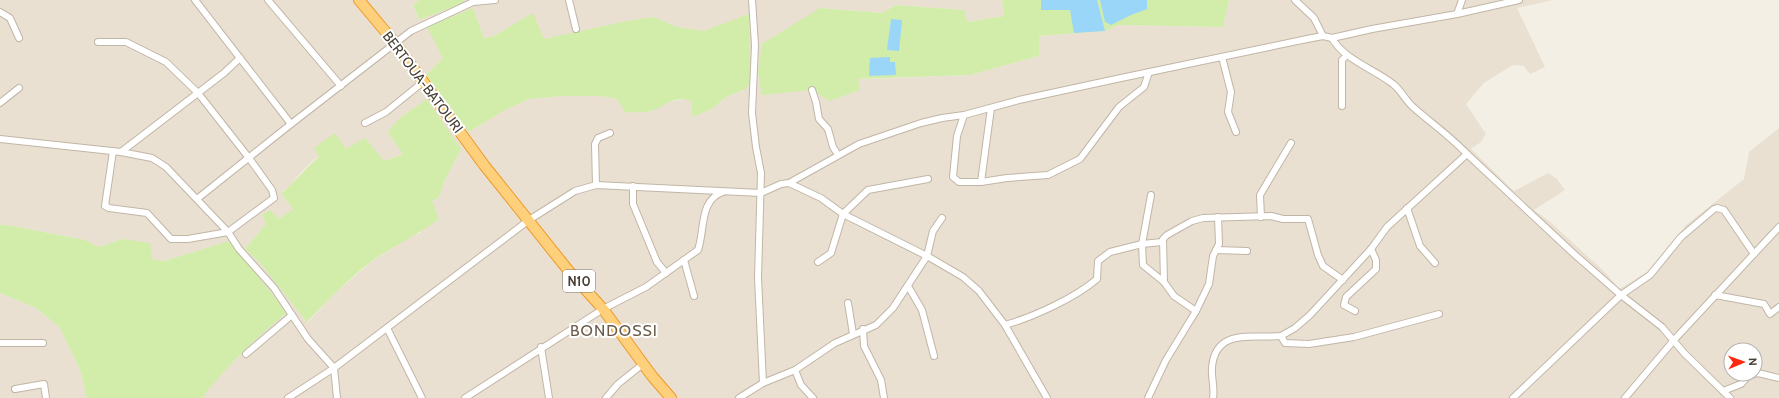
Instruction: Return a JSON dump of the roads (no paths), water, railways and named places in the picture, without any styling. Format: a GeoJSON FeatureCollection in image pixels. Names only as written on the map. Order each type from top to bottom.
{"type":"FeatureCollection","features":[{"type":"Feature","properties":{"kind":"highway","name":"BERTOUA-BATOURI"},"geometry":{"type":"LineString","coordinates":[[359,0],[395,43],[484,165],[528,220]]}},
{"type":"Feature","properties":{"kind":"highway","name":"N10"},"geometry":{"type":"LineString","coordinates":[[528,220],[568,270],[603,309],[643,364],[671,398]]}},
{"type":"Feature","properties":{"kind":"street"},"geometry":{"type":"LineString","coordinates":[[195,0],[291,124]]}},
{"type":"Feature","properties":{"kind":"street"},"geometry":{"type":"LineString","coordinates":[[268,0],[341,86]]}},
{"type":"Feature","properties":{"kind":"street"},"geometry":{"type":"LineString","coordinates":[[197,199],[411,31],[474,1],[495,0]]}},
{"type":"Feature","properties":{"kind":"street"},"geometry":{"type":"LineString","coordinates":[[569,0],[576,30]]}},
{"type":"Feature","properties":{"kind":"street"},"geometry":{"type":"LineString","coordinates":[[752,0],[754,45],[752,113],[761,173],[758,278],[763,383]]}},
{"type":"Feature","properties":{"kind":"street"},"geometry":{"type":"LineString","coordinates":[[1295,0],[1314,18],[1323,36]]}},
{"type":"Feature","properties":{"kind":"street"},"geometry":{"type":"LineString","coordinates":[[1457,14],[1462,2],[1466,0]]}},
{"type":"Feature","properties":{"kind":"street"},"geometry":{"type":"LineString","coordinates":[[288,398],[334,368],[528,220],[575,191],[596,185],[760,193],[781,184],[789,183],[859,144],[921,123],[964,115],[1019,100],[1323,36],[1332,38],[1372,28],[1457,14],[1519,0]]}},
{"type":"Feature","properties":{"kind":"street"},"geometry":{"type":"LineString","coordinates":[[0,12],[10,18],[19,38]]}},
{"type":"Feature","properties":{"kind":"street"},"geometry":{"type":"LineString","coordinates":[[1332,38],[1336,46],[1347,55],[1392,83],[1411,105],[1446,133],[1527,211],[1621,295],[1662,327],[1684,353],[1730,398]]}},
{"type":"Feature","properties":{"kind":"street"},"geometry":{"type":"LineString","coordinates":[[98,42],[126,42],[166,62],[198,93],[272,190],[274,198],[228,232],[203,238],[174,240],[167,236],[147,213],[106,207],[104,204],[113,151]]}},
{"type":"Feature","properties":{"kind":"street"},"geometry":{"type":"LineString","coordinates":[[1342,106],[1342,60],[1347,55]]}},
{"type":"Feature","properties":{"kind":"street"},"geometry":{"type":"LineString","coordinates":[[1222,57],[1231,92],[1228,112],[1236,132]]}},
{"type":"Feature","properties":{"kind":"street"},"geometry":{"type":"LineString","coordinates":[[121,152],[224,73],[240,58]]}},
{"type":"Feature","properties":{"kind":"street"},"geometry":{"type":"LineString","coordinates":[[964,115],[957,136],[953,177],[959,182],[981,182],[1048,175],[1080,159],[1119,107],[1144,87],[1149,72]]}},
{"type":"Feature","properties":{"kind":"street"},"geometry":{"type":"LineString","coordinates":[[365,123],[386,112],[423,82]]}},
{"type":"Feature","properties":{"kind":"street"},"geometry":{"type":"LineString","coordinates":[[0,103],[19,88]]}},
{"type":"Feature","properties":{"kind":"street"},"geometry":{"type":"LineString","coordinates":[[812,90],[819,119],[828,129],[833,146],[838,155]]}},
{"type":"Feature","properties":{"kind":"street"},"geometry":{"type":"LineString","coordinates":[[981,182],[991,108]]}},
{"type":"Feature","properties":{"kind":"street"},"geometry":{"type":"LineString","coordinates":[[596,185],[594,160],[595,144],[598,138],[610,132]]}},
{"type":"Feature","properties":{"kind":"street"},"geometry":{"type":"LineString","coordinates":[[0,138],[121,152],[152,158],[159,162],[228,232],[239,249],[274,288],[308,338],[334,368],[337,398]]}},
{"type":"Feature","properties":{"kind":"street"},"geometry":{"type":"LineString","coordinates":[[1261,217],[1260,195],[1291,143]]}},
{"type":"Feature","properties":{"kind":"street"},"geometry":{"type":"LineString","coordinates":[[1213,398],[1212,367],[1218,349],[1223,344],[1235,337],[1281,336],[1298,326],[1371,249],[1387,227],[1467,154]]}},
{"type":"Feature","properties":{"kind":"street"},"geometry":{"type":"LineString","coordinates":[[818,262],[831,253],[843,214],[868,190],[928,179]]}},
{"type":"Feature","properties":{"kind":"street"},"geometry":{"type":"LineString","coordinates":[[789,183],[821,198],[843,214],[927,256],[963,277],[979,291],[1005,325],[1047,398]]}},
{"type":"Feature","properties":{"kind":"street"},"geometry":{"type":"LineString","coordinates":[[633,186],[633,204],[657,262],[666,274]]}},
{"type":"Feature","properties":{"kind":"street"},"geometry":{"type":"LineString","coordinates":[[706,190],[710,200]]}},
{"type":"Feature","properties":{"kind":"street"},"geometry":{"type":"LineString","coordinates":[[465,398],[541,347],[603,309],[646,287],[698,250],[705,211],[710,200],[719,193],[726,191]]}},
{"type":"Feature","properties":{"kind":"street"},"geometry":{"type":"LineString","coordinates":[[1151,195],[1142,244],[1143,264],[1164,282],[1174,296],[1196,311]]}},
{"type":"Feature","properties":{"kind":"street"},"geometry":{"type":"LineString","coordinates":[[1407,208],[1420,246],[1435,263]]}},
{"type":"Feature","properties":{"kind":"street"},"geometry":{"type":"LineString","coordinates":[[1514,398],[1621,295],[1650,275],[1681,237],[1717,208],[1724,210],[1730,217],[1754,254]]}},
{"type":"Feature","properties":{"kind":"street"},"geometry":{"type":"LineString","coordinates":[[1148,398],[1166,360],[1196,311],[1209,284],[1213,256],[1219,244],[1218,217]]}},
{"type":"Feature","properties":{"kind":"street"},"geometry":{"type":"LineString","coordinates":[[1164,282],[1162,242],[1167,235],[1195,220],[1218,217],[1308,219],[1318,255],[1323,266],[1342,280]]}},
{"type":"Feature","properties":{"kind":"street"},"geometry":{"type":"LineString","coordinates":[[739,398],[763,383],[795,370],[835,343],[863,329],[876,325],[890,312],[927,256],[933,231],[942,218]]}},
{"type":"Feature","properties":{"kind":"street"},"geometry":{"type":"LineString","coordinates":[[1625,398],[1674,340],[1779,227]]}},
{"type":"Feature","properties":{"kind":"street"},"geometry":{"type":"LineString","coordinates":[[1005,325],[1026,319],[1087,288],[1097,279],[1098,261],[1110,252],[1142,244],[1162,242]]}},
{"type":"Feature","properties":{"kind":"street"},"geometry":{"type":"LineString","coordinates":[[1355,311],[1344,305],[1344,302],[1346,297],[1376,269],[1376,260],[1371,249]]}},
{"type":"Feature","properties":{"kind":"street"},"geometry":{"type":"LineString","coordinates":[[1216,250],[1247,251]]}},
{"type":"Feature","properties":{"kind":"street"},"geometry":{"type":"LineString","coordinates":[[684,260],[694,296]]}},
{"type":"Feature","properties":{"kind":"street"},"geometry":{"type":"LineString","coordinates":[[908,286],[922,310],[934,356]]}},
{"type":"Feature","properties":{"kind":"street"},"geometry":{"type":"LineString","coordinates":[[1715,295],[1764,304],[1770,314],[1779,307]]}},
{"type":"Feature","properties":{"kind":"street"},"geometry":{"type":"LineString","coordinates":[[848,303],[853,334]]}},
{"type":"Feature","properties":{"kind":"street"},"geometry":{"type":"LineString","coordinates":[[1281,336],[1285,343],[1310,344],[1354,337],[1439,314]]}},
{"type":"Feature","properties":{"kind":"street"},"geometry":{"type":"LineString","coordinates":[[246,354],[292,315]]}},
{"type":"Feature","properties":{"kind":"street"},"geometry":{"type":"LineString","coordinates":[[387,328],[422,398]]}},
{"type":"Feature","properties":{"kind":"street"},"geometry":{"type":"LineString","coordinates":[[863,329],[864,346],[880,380],[884,398]]}},
{"type":"Feature","properties":{"kind":"street"},"geometry":{"type":"LineString","coordinates":[[0,344],[43,343]]}},
{"type":"Feature","properties":{"kind":"street"},"geometry":{"type":"LineString","coordinates":[[541,347],[549,398]]}},
{"type":"Feature","properties":{"kind":"street"},"geometry":{"type":"LineString","coordinates":[[606,398],[618,384],[643,364]]}},
{"type":"Feature","properties":{"kind":"street"},"geometry":{"type":"LineString","coordinates":[[795,370],[802,385],[813,398]]}},
{"type":"Feature","properties":{"kind":"street"},"geometry":{"type":"LineString","coordinates":[[1723,391],[1741,384],[1748,376],[1758,373],[1779,378]]}},
{"type":"Feature","properties":{"kind":"street"},"geometry":{"type":"LineString","coordinates":[[15,389],[44,384],[46,398]]}},
{"type":"Feature","properties":{"kind":"water"},"geometry":{"type":"Polygon","coordinates":[[[1041,0],[1097,0],[1105,31],[1074,33],[1070,10],[1041,10],[1041,0]]]}},
{"type":"Feature","properties":{"kind":"water"},"geometry":{"type":"Polygon","coordinates":[[[1100,0],[1147,0],[1147,9],[1111,25],[1105,22],[1100,0]]]}},
{"type":"Feature","properties":{"kind":"water"},"geometry":{"type":"Polygon","coordinates":[[[891,19],[902,20],[899,51],[887,50],[891,19]]]}},
{"type":"Feature","properties":{"kind":"water"},"geometry":{"type":"Polygon","coordinates":[[[890,57],[890,62],[895,62],[896,75],[869,76],[870,58],[890,57]]]}},
{"type":"Feature","properties":{"kind":"district","name":"BONDOSSI"},"geometry":{"type":"Point","coordinates":[614,330]}}]}
